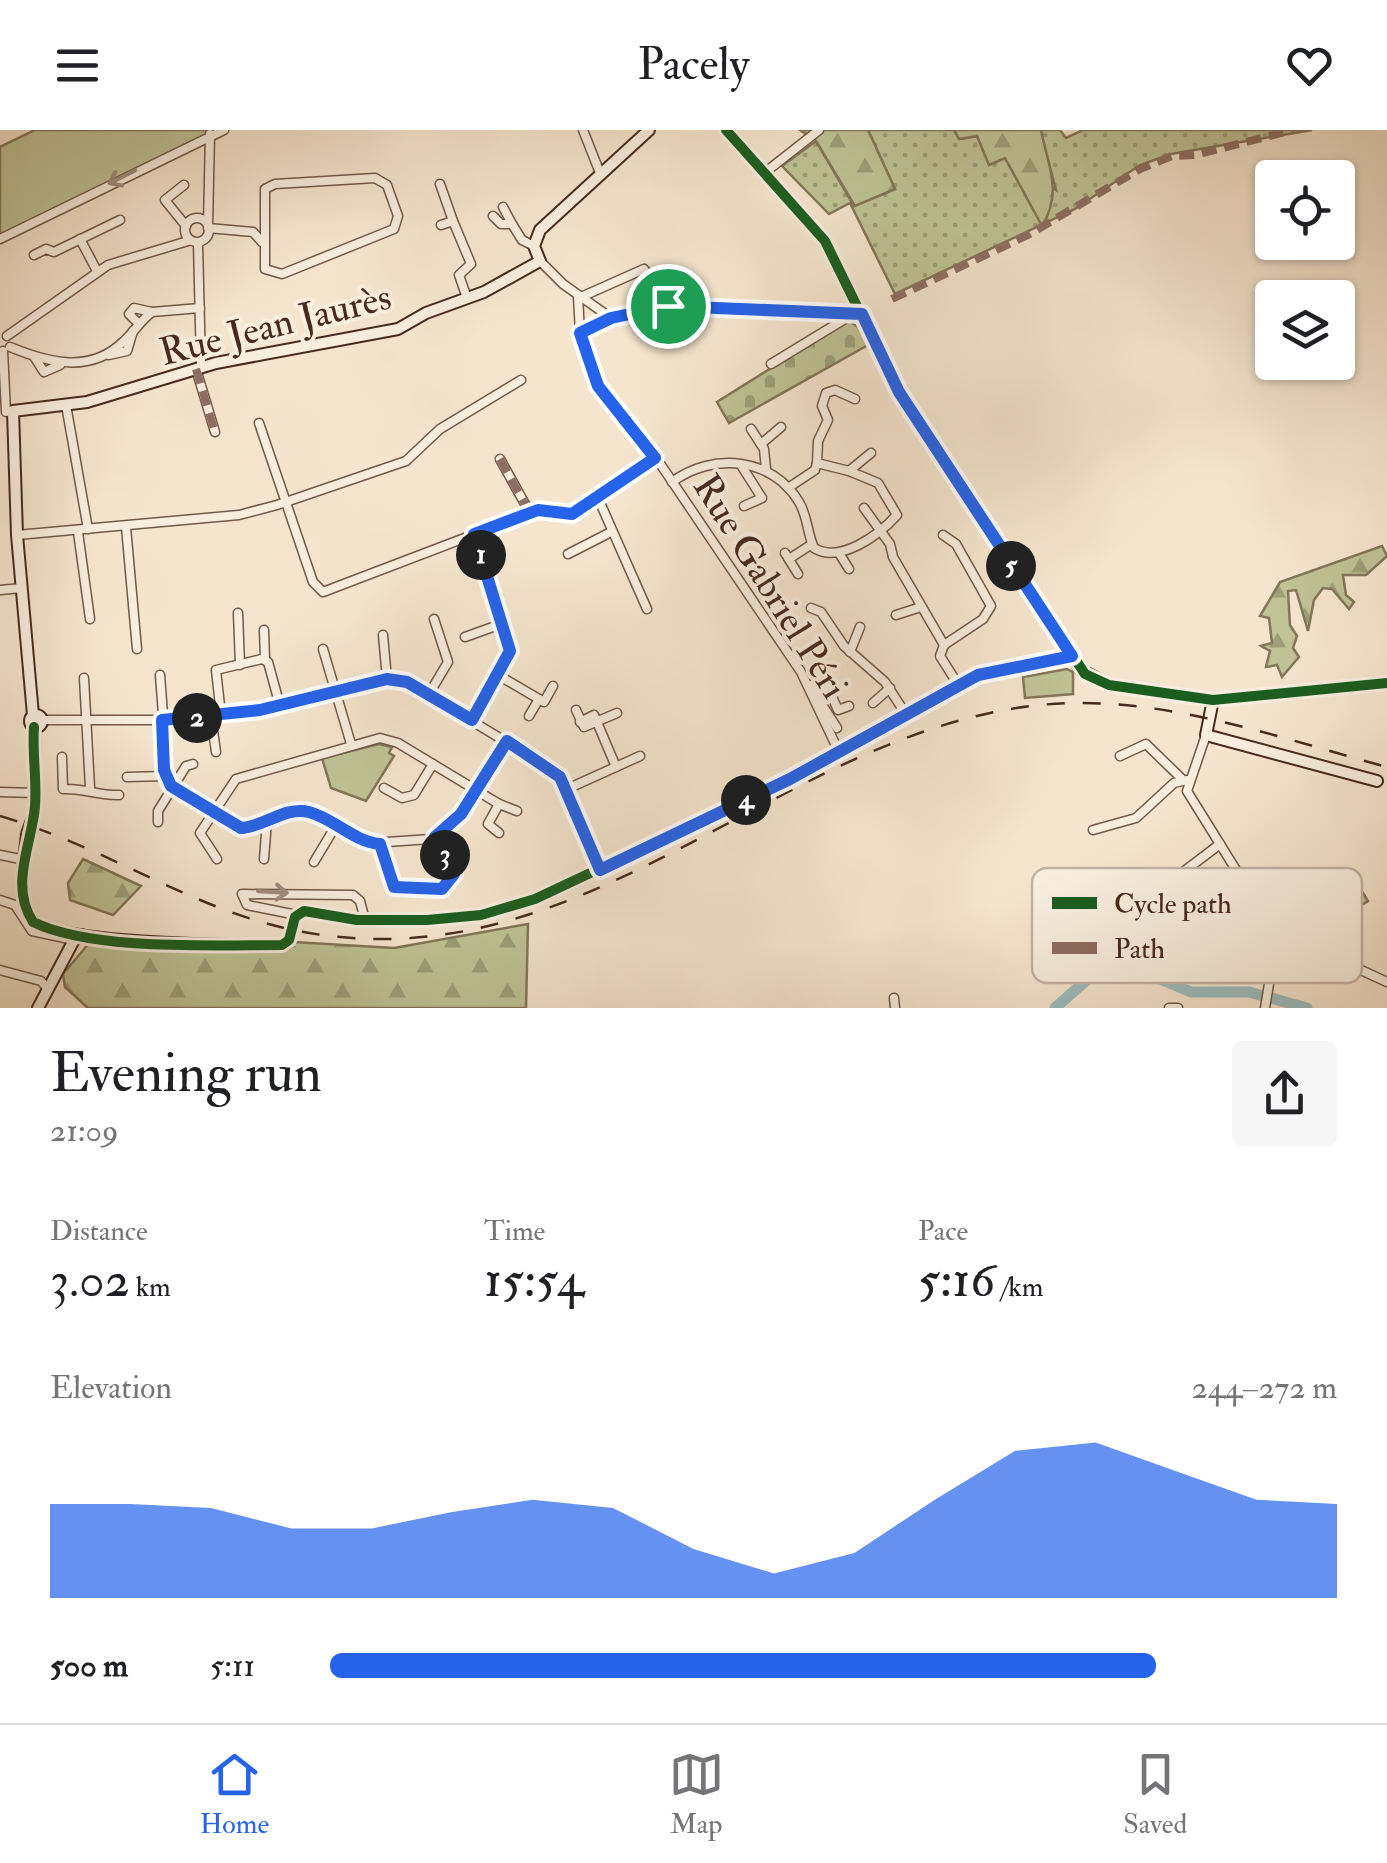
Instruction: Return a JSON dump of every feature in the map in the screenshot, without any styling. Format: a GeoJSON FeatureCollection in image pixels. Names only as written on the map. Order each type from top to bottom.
{"type":"FeatureCollection","features":[{"type":"Feature","properties":{"kind":"street"},"geometry":{"type":"LineString","coordinates":[[0,239],[224,130]]}},
{"type":"Feature","properties":{"kind":"street"},"geometry":{"type":"LineString","coordinates":[[583,130],[600,173]]}},
{"type":"Feature","properties":{"kind":"street"},"geometry":{"type":"LineString","coordinates":[[534,246],[540,230],[600,173],[635,147],[648,130]]}},
{"type":"Feature","properties":{"kind":"street"},"geometry":{"type":"LineString","coordinates":[[726,130],[825,241],[899,392],[1086,674],[1103,684],[1210,718],[1382,782]]}},
{"type":"Feature","properties":{"kind":"street"},"geometry":{"type":"LineString","coordinates":[[763,174],[819,130]]}},
{"type":"Feature","properties":{"kind":"street"},"geometry":{"type":"LineString","coordinates":[[78,938],[33,922],[23,898],[27,834],[34,812],[36,721],[6,411],[4,336],[96,271],[132,254],[193,242],[208,227],[210,134]]}},
{"type":"Feature","properties":{"kind":"street"},"geometry":{"type":"LineString","coordinates":[[376,178],[387,185],[398,221],[390,232],[278,275],[263,265],[262,222],[263,193],[269,186],[376,178]]}},
{"type":"Feature","properties":{"kind":"street"},"geometry":{"type":"LineString","coordinates":[[440,184],[471,264],[459,275],[467,298]]}},
{"type":"Feature","properties":{"kind":"street"},"geometry":{"type":"LineString","coordinates":[[184,186],[165,200],[186,226],[193,242],[200,308],[198,368],[215,432]]}},
{"type":"Feature","properties":{"kind":"street"},"geometry":{"type":"LineString","coordinates":[[186,226],[210,202]]}},
{"type":"Feature","properties":{"kind":"street"},"geometry":{"type":"LineString","coordinates":[[503,207],[522,240],[534,246],[540,261],[611,318]]}},
{"type":"Feature","properties":{"kind":"street"},"geometry":{"type":"LineString","coordinates":[[493,216],[501,224],[512,224]]}},
{"type":"Feature","properties":{"kind":"street"},"geometry":{"type":"LineString","coordinates":[[197,217],[208,227],[253,232],[262,242]]}},
{"type":"Feature","properties":{"kind":"street"},"geometry":{"type":"LineString","coordinates":[[34,255],[46,249],[54,252],[120,220]]}},
{"type":"Feature","properties":{"kind":"street"},"geometry":{"type":"LineString","coordinates":[[441,225],[453,221]]}},
{"type":"Feature","properties":{"kind":"street"},"geometry":{"type":"LineString","coordinates":[[253,232],[262,222]]}},
{"type":"Feature","properties":{"kind":"street"},"geometry":{"type":"LineString","coordinates":[[80,239],[96,271]]}},
{"type":"Feature","properties":{"kind":"street","name":"Rue Jean Jaurès"},"geometry":{"type":"LineString","coordinates":[[6,411],[66,405],[137,390],[198,368],[393,330],[540,261]]}},
{"type":"Feature","properties":{"kind":"street"},"geometry":{"type":"LineString","coordinates":[[579,296],[644,269],[668,306]]}},
{"type":"Feature","properties":{"kind":"street","name":"Rue Gabriel Péri"},"geometry":{"type":"LineString","coordinates":[[579,296],[580,333],[590,373],[672,482],[809,686],[839,752]]}},
{"type":"Feature","properties":{"kind":"street"},"geometry":{"type":"LineString","coordinates":[[580,333],[611,318],[668,306],[858,314]]}},
{"type":"Feature","properties":{"kind":"street"},"geometry":{"type":"LineString","coordinates":[[5,349],[61,364],[106,355],[152,312],[200,308]]}},
{"type":"Feature","properties":{"kind":"street"},"geometry":{"type":"LineString","coordinates":[[771,364],[858,314]]}},
{"type":"Feature","properties":{"kind":"street"},"geometry":{"type":"LineString","coordinates":[[17,536],[239,516],[285,502],[406,462],[440,429],[521,380]]}},
{"type":"Feature","properties":{"kind":"street"},"geometry":{"type":"LineString","coordinates":[[788,488],[815,470],[828,422],[822,406],[826,393],[835,390],[855,399]]}},
{"type":"Feature","properties":{"kind":"street"},"geometry":{"type":"LineString","coordinates":[[66,405],[90,618]]}},
{"type":"Feature","properties":{"kind":"street"},"geometry":{"type":"LineString","coordinates":[[259,423],[313,582],[323,592],[388,571],[530,513],[545,510],[572,514],[655,458]]}},
{"type":"Feature","properties":{"kind":"street"},"geometry":{"type":"LineString","coordinates":[[761,444],[781,427]]}},
{"type":"Feature","properties":{"kind":"street"},"geometry":{"type":"LineString","coordinates":[[751,430],[761,444],[766,470]]}},
{"type":"Feature","properties":{"kind":"street"},"geometry":{"type":"LineString","coordinates":[[848,470],[871,453]]}},
{"type":"Feature","properties":{"kind":"street"},"geometry":{"type":"LineString","coordinates":[[672,482],[704,466],[741,464],[766,470],[788,488],[806,516],[812,544],[824,554],[839,553],[895,519],[896,511],[878,483],[817,458]]}},
{"type":"Feature","properties":{"kind":"street"},"geometry":{"type":"LineString","coordinates":[[500,459],[530,513]]}},
{"type":"Feature","properties":{"kind":"street"},"geometry":{"type":"LineString","coordinates":[[741,464],[762,498],[744,506]]}},
{"type":"Feature","properties":{"kind":"street"},"geometry":{"type":"LineString","coordinates":[[598,498],[646,610]]}},
{"type":"Feature","properties":{"kind":"street"},"geometry":{"type":"LineString","coordinates":[[864,508],[880,529],[944,645]]}},
{"type":"Feature","properties":{"kind":"street"},"geometry":{"type":"LineString","coordinates":[[126,526],[137,648]]}},
{"type":"Feature","properties":{"kind":"street"},"geometry":{"type":"LineString","coordinates":[[568,554],[612,532]]}},
{"type":"Feature","properties":{"kind":"street"},"geometry":{"type":"LineString","coordinates":[[472,720],[510,651],[474,534]]}},
{"type":"Feature","properties":{"kind":"street"},"geometry":{"type":"LineString","coordinates":[[944,535],[956,544],[991,606],[983,620],[944,645],[940,656],[959,686]]}},
{"type":"Feature","properties":{"kind":"street"},"geometry":{"type":"LineString","coordinates":[[798,574],[787,556],[812,544]]}},
{"type":"Feature","properties":{"kind":"street"},"geometry":{"type":"LineString","coordinates":[[839,553],[849,569]]}},
{"type":"Feature","properties":{"kind":"street"},"geometry":{"type":"LineString","coordinates":[[0,590],[22,588]]}},
{"type":"Feature","properties":{"kind":"street"},"geometry":{"type":"LineString","coordinates":[[896,616],[921,607]]}},
{"type":"Feature","properties":{"kind":"street"},"geometry":{"type":"LineString","coordinates":[[811,608],[820,612],[850,652],[890,688],[907,716]]}},
{"type":"Feature","properties":{"kind":"street"},"geometry":{"type":"LineString","coordinates":[[238,613],[240,664]]}},
{"type":"Feature","properties":{"kind":"street"},"geometry":{"type":"LineString","coordinates":[[429,694],[448,662],[434,619]]}},
{"type":"Feature","properties":{"kind":"street"},"geometry":{"type":"LineString","coordinates":[[465,637],[504,623]]}},
{"type":"Feature","properties":{"kind":"street"},"geometry":{"type":"LineString","coordinates":[[850,652],[860,626]]}},
{"type":"Feature","properties":{"kind":"street"},"geometry":{"type":"LineString","coordinates":[[264,630],[265,659],[280,706]]}},
{"type":"Feature","properties":{"kind":"street"},"geometry":{"type":"LineString","coordinates":[[383,634],[387,679]]}},
{"type":"Feature","properties":{"kind":"street"},"geometry":{"type":"LineString","coordinates":[[323,649],[351,744]]}},
{"type":"Feature","properties":{"kind":"street"},"geometry":{"type":"LineString","coordinates":[[365,920],[355,895],[247,891],[241,897],[254,908],[365,920],[481,914],[535,899],[839,752],[993,669],[1072,656]]}},
{"type":"Feature","properties":{"kind":"street"},"geometry":{"type":"LineString","coordinates":[[216,752],[216,670],[265,659]]}},
{"type":"Feature","properties":{"kind":"street"},"geometry":{"type":"LineString","coordinates":[[160,675],[166,776],[172,788],[241,828],[305,812],[380,844],[435,837],[457,818],[507,741]]}},
{"type":"Feature","properties":{"kind":"street"},"geometry":{"type":"LineString","coordinates":[[498,675],[544,702],[553,686]]}},
{"type":"Feature","properties":{"kind":"street"},"geometry":{"type":"LineString","coordinates":[[84,678],[90,788]]}},
{"type":"Feature","properties":{"kind":"street"},"geometry":{"type":"LineString","coordinates":[[36,721],[216,716],[280,706],[387,679],[407,682],[553,770],[566,789],[600,870]]}},
{"type":"Feature","properties":{"kind":"street"},"geometry":{"type":"LineString","coordinates":[[837,728],[809,686],[824,679],[838,710],[849,706]]}},
{"type":"Feature","properties":{"kind":"street"},"geometry":{"type":"LineString","coordinates":[[1210,718],[1387,682]]}},
{"type":"Feature","properties":{"kind":"street"},"geometry":{"type":"LineString","coordinates":[[873,703],[890,688]]}},
{"type":"Feature","properties":{"kind":"street"},"geometry":{"type":"LineString","coordinates":[[528,716],[539,699]]}},
{"type":"Feature","properties":{"kind":"street"},"geometry":{"type":"LineString","coordinates":[[576,710],[580,722],[594,715],[616,767]]}},
{"type":"Feature","properties":{"kind":"street"},"geometry":{"type":"LineString","coordinates":[[597,722],[617,712]]}},
{"type":"Feature","properties":{"kind":"street"},"geometry":{"type":"LineString","coordinates":[[1093,830],[1136,818],[1185,780],[1210,718]]}},
{"type":"Feature","properties":{"kind":"street"},"geometry":{"type":"LineString","coordinates":[[217,860],[200,834],[240,776],[351,744],[386,738],[517,811]]}},
{"type":"Feature","properties":{"kind":"street"},"geometry":{"type":"LineString","coordinates":[[1120,756],[1148,744],[1185,780],[1188,795],[1235,868]]}},
{"type":"Feature","properties":{"kind":"street"},"geometry":{"type":"LineString","coordinates":[[62,756],[63,789],[90,788],[102,796],[119,795]]}},
{"type":"Feature","properties":{"kind":"street"},"geometry":{"type":"LineString","coordinates":[[566,789],[640,756]]}},
{"type":"Feature","properties":{"kind":"street"},"geometry":{"type":"LineString","coordinates":[[158,822],[158,810],[186,766],[193,764]]}},
{"type":"Feature","properties":{"kind":"street"},"geometry":{"type":"LineString","coordinates":[[384,788],[402,798],[414,796],[433,764]]}},
{"type":"Feature","properties":{"kind":"street"},"geometry":{"type":"LineString","coordinates":[[126,778],[166,776]]}},
{"type":"Feature","properties":{"kind":"street"},"geometry":{"type":"LineString","coordinates":[[0,792],[35,793]]}},
{"type":"Feature","properties":{"kind":"street"},"geometry":{"type":"LineString","coordinates":[[499,804],[488,824],[499,833]]}},
{"type":"Feature","properties":{"kind":"street"},"geometry":{"type":"LineString","coordinates":[[264,860],[267,821]]}},
{"type":"Feature","properties":{"kind":"street"},"geometry":{"type":"LineString","coordinates":[[314,862],[336,827]]}},
{"type":"Feature","properties":{"kind":"street"},"geometry":{"type":"LineString","coordinates":[[380,844],[394,887],[442,889],[454,874],[435,837]]}},
{"type":"Feature","properties":{"kind":"street"},"geometry":{"type":"LineString","coordinates":[[1189,868],[1220,844]]}},
{"type":"Feature","properties":{"kind":"street"},"geometry":{"type":"LineString","coordinates":[[0,854],[25,860]]}},
{"type":"Feature","properties":{"kind":"street"},"geometry":{"type":"LineString","coordinates":[[0,900],[15,904],[32,931],[144,942],[282,946],[289,941],[297,915]]}},
{"type":"Feature","properties":{"kind":"street"},"geometry":{"type":"LineString","coordinates":[[38,1008],[78,938]]}},
{"type":"Feature","properties":{"kind":"street"},"geometry":{"type":"LineString","coordinates":[[0,970],[41,981],[47,988]]}},
{"type":"Feature","properties":{"kind":"street"},"geometry":{"type":"LineString","coordinates":[[1362,971],[1387,982]]}},
{"type":"Feature","properties":{"kind":"street"},"geometry":{"type":"LineString","coordinates":[[1168,1008],[1178,1008]]}},
{"type":"Feature","properties":{"kind":"green space"},"geometry":{"type":"Polygon","coordinates":[[[35,130],[220,130],[0,237],[0,147],[35,130]]]}},
{"type":"Feature","properties":{"kind":"green space"},"geometry":{"type":"Polygon","coordinates":[[[800,130],[868,130],[895,189],[855,206],[816,141],[800,130]]]}},
{"type":"Feature","properties":{"kind":"green space"},"geometry":{"type":"Polygon","coordinates":[[[868,130],[954,130],[960,139],[977,136],[1056,190],[1040,130],[1060,130],[1066,138],[1083,130],[1312,130],[1171,154],[1140,165],[1075,209],[895,294],[850,203],[829,214],[782,166],[816,141],[854,206],[895,189],[868,130]]]}},
{"type":"Feature","properties":{"kind":"green space"},"geometry":{"type":"Polygon","coordinates":[[[954,130],[1041,130],[1053,190],[1042,226],[1005,158],[989,165],[977,136],[959,139],[954,130]]]}},
{"type":"Feature","properties":{"kind":"green space"},"geometry":{"type":"Polygon","coordinates":[[[848,320],[858,327],[868,345],[729,423],[717,402],[848,320]]]}},
{"type":"Feature","properties":{"kind":"green space"},"geometry":{"type":"Polygon","coordinates":[[[1382,546],[1387,556],[1366,575],[1343,575],[1346,595],[1354,602],[1349,609],[1332,589],[1323,588],[1314,600],[1308,631],[1296,590],[1288,591],[1290,625],[1297,636],[1293,648],[1299,657],[1282,677],[1277,665],[1266,667],[1270,651],[1261,646],[1272,643],[1269,618],[1260,616],[1280,582],[1382,546]]]}},
{"type":"Feature","properties":{"kind":"green space"},"geometry":{"type":"Polygon","coordinates":[[[1067,669],[1073,672],[1073,694],[1025,698],[1023,677],[1067,669]]]}},
{"type":"Feature","properties":{"kind":"green space"},"geometry":{"type":"Polygon","coordinates":[[[379,744],[392,747],[389,753],[394,756],[366,801],[331,788],[322,758],[379,744]]]}},
{"type":"Feature","properties":{"kind":"green space"},"geometry":{"type":"Polygon","coordinates":[[[83,859],[141,886],[113,915],[70,900],[68,883],[83,859]]]}},
{"type":"Feature","properties":{"kind":"green space"},"geometry":{"type":"Polygon","coordinates":[[[528,924],[526,1008],[88,1008],[65,987],[63,974],[90,942],[125,947],[289,949],[294,942],[394,948],[528,924]]]}},
{"type":"Feature","properties":{"kind":"waterway"},"geometry":{"type":"LineString","coordinates":[[1055,1008],[1083,983]]}},
{"type":"Feature","properties":{"kind":"waterway"},"geometry":{"type":"LineString","coordinates":[[1170,983],[1191,992],[1249,992],[1307,1008]]}},
{"type":"Feature","properties":{"kind":"railway"},"geometry":{"type":"LineString","coordinates":[[0,816],[50,833],[230,912],[328,936],[384,939],[472,930],[555,905],[636,871],[872,752],[954,722],[1040,705],[1084,703],[1172,711],[1387,767]]}},
{"type":"Feature","properties":{"kind":"marked path"},"geometry":{"type":"LineString","coordinates":[[892,299],[1028,235],[1140,169],[1172,156],[1195,155],[1293,130]]}},
{"type":"Feature","properties":{"kind":"marked path"},"geometry":{"type":"LineString","coordinates":[[196,369],[215,432]]}},
{"type":"Feature","properties":{"kind":"marked path"},"geometry":{"type":"LineString","coordinates":[[500,459],[530,513]]}},
{"type":"Feature","properties":{"kind":"cycle path"},"geometry":{"type":"LineString","coordinates":[[726,130],[825,241],[899,392],[1085,674],[1109,685],[1213,700],[1387,683]]}},
{"type":"Feature","properties":{"kind":"cycle path"},"geometry":{"type":"LineString","coordinates":[[34,727],[35,806],[22,879],[26,908],[33,922],[87,938],[120,942],[282,945],[289,940],[295,917],[304,911],[357,920],[427,920],[481,915],[535,899],[790,779],[978,675],[1072,657]]}},
{"type":"Feature","properties":{"kind":"route"},"geometry":{"type":"LineString","coordinates":[[668,306],[862,314],[899,392],[1072,656],[978,675],[790,779],[600,870],[560,777],[507,741],[461,814],[435,837],[454,874],[451,884],[442,889],[394,887],[388,880],[380,844],[364,842],[310,812],[287,813],[241,828],[174,790],[164,770],[162,720],[260,710],[387,679],[407,682],[472,720],[510,651],[510,640],[474,534],[538,510],[572,514],[655,458],[598,386],[587,366],[580,333],[611,318],[626,318],[668,306]]}}]}
